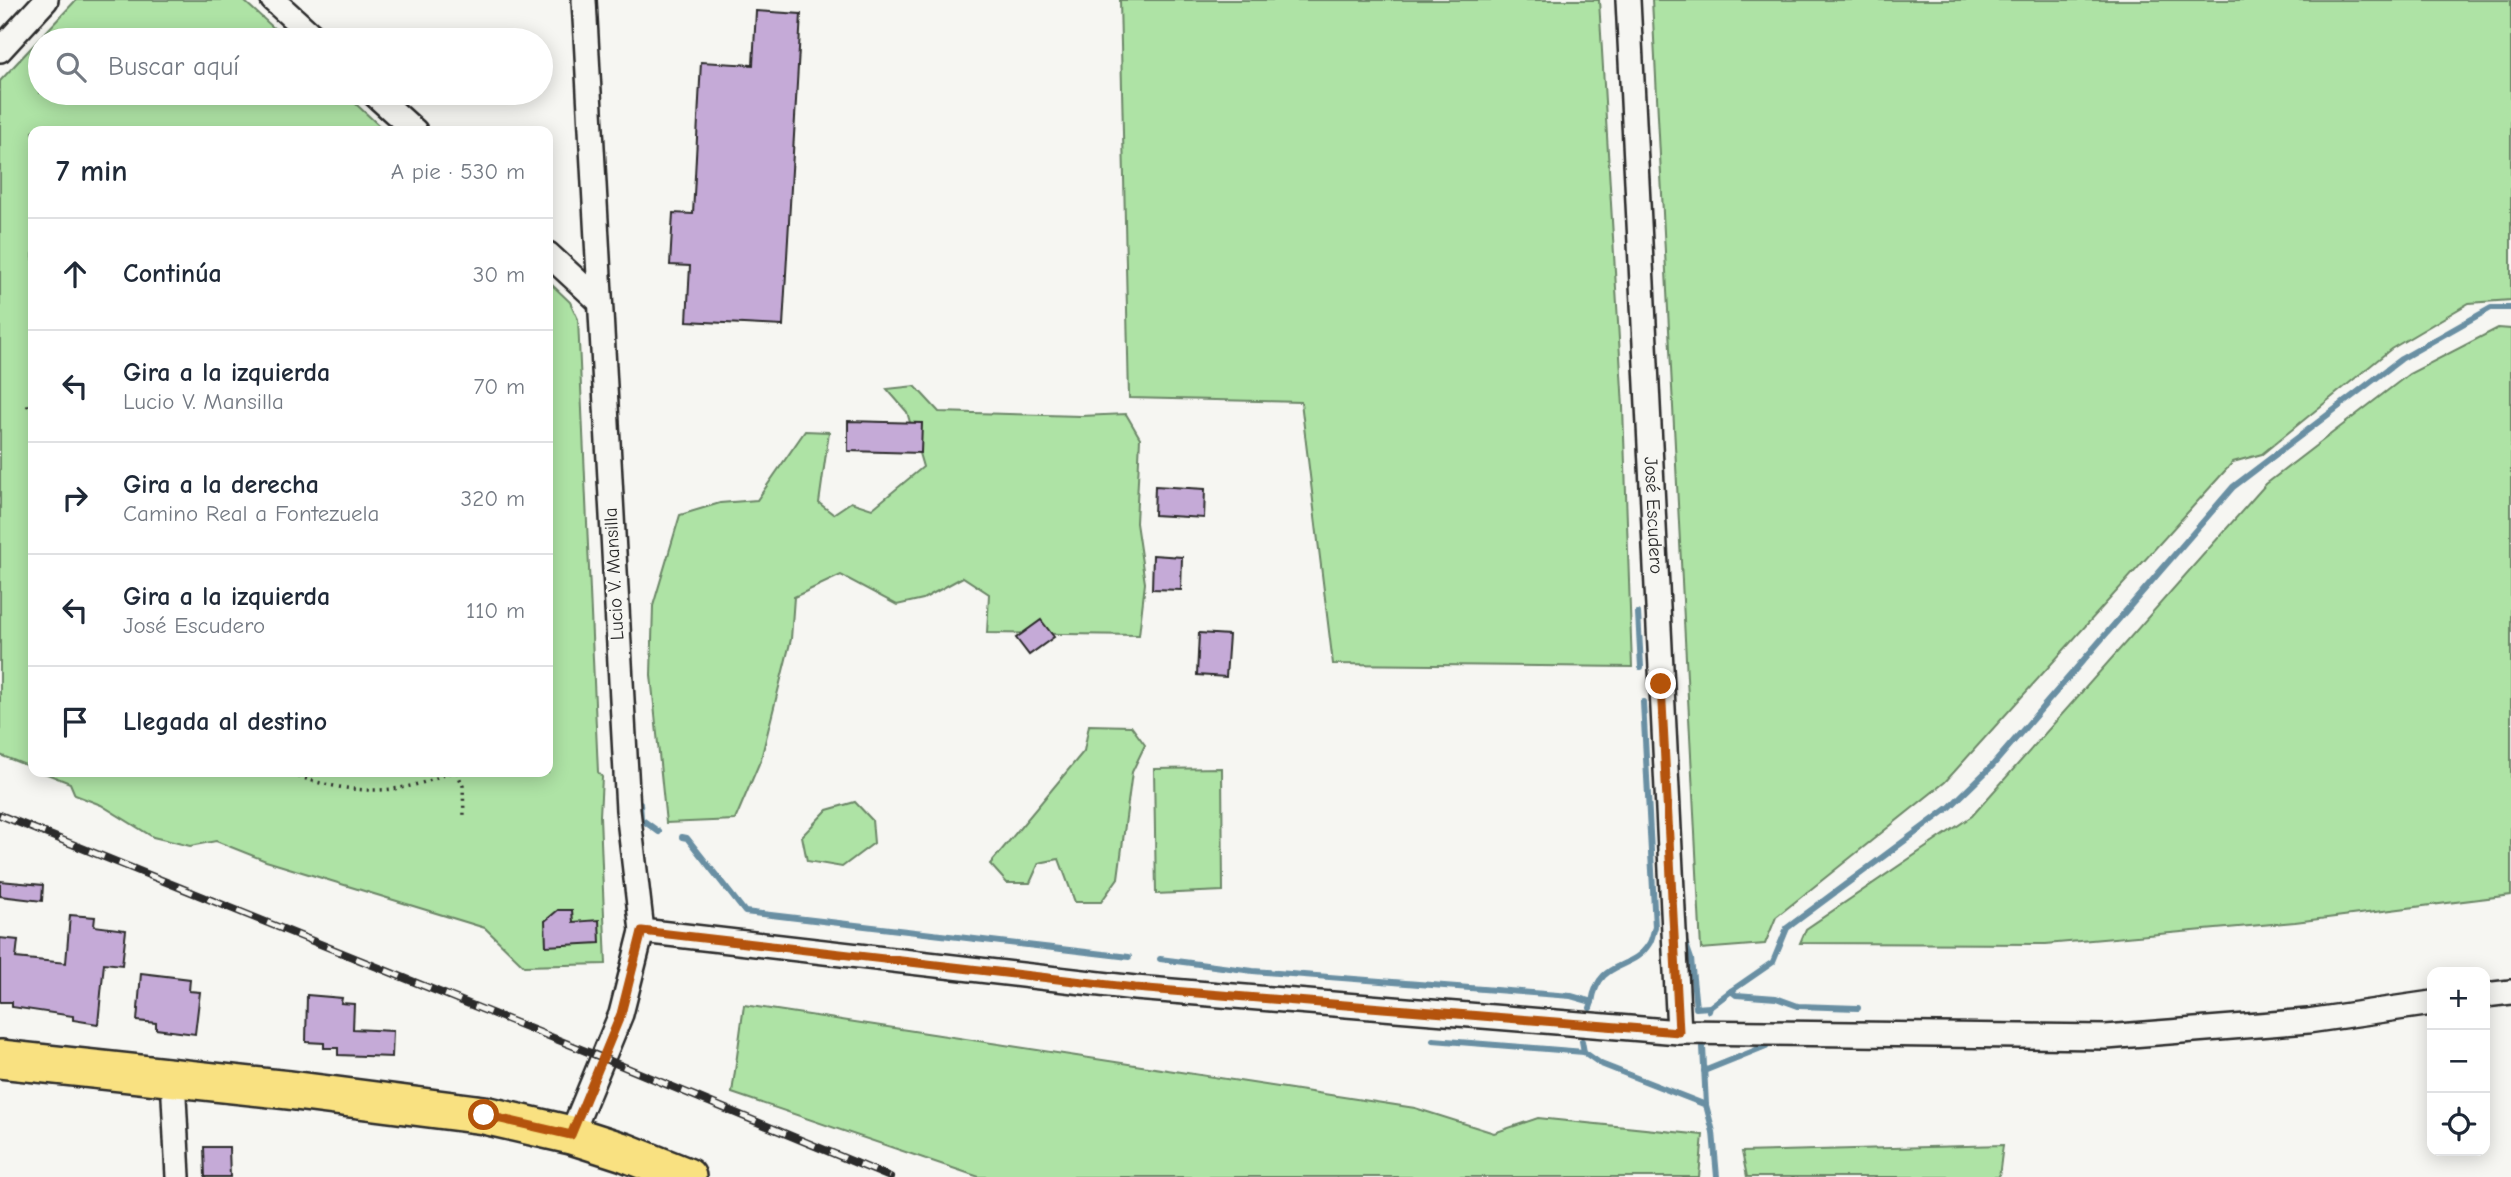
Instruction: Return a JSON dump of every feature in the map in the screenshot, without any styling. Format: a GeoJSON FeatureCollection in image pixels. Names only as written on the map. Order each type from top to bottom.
{"type":"FeatureCollection","features":[{"type":"Feature","properties":{"kind":"main road"},"geometry":{"type":"LineString","coordinates":[[0,1059],[471,1113],[571,1135],[682,1175]]}},
{"type":"Feature","properties":{"kind":"street"},"geometry":{"type":"LineString","coordinates":[[0,50],[46,0]]}},
{"type":"Feature","properties":{"kind":"street"},"geometry":{"type":"LineString","coordinates":[[273,0],[304,28]]}},
{"type":"Feature","properties":{"kind":"street","name":"Lucio V. Mansilla"},"geometry":{"type":"LineString","coordinates":[[571,1135],[621,1014],[642,931],[628,810],[584,0]]}},
{"type":"Feature","properties":{"kind":"street","name":"José Escudero"},"geometry":{"type":"LineString","coordinates":[[1628,0],[1679,1032]]}},
{"type":"Feature","properties":{"kind":"street"},"geometry":{"type":"LineString","coordinates":[[386,105],[409,126]]}},
{"type":"Feature","properties":{"kind":"street"},"geometry":{"type":"LineString","coordinates":[[553,259],[599,301]]}},
{"type":"Feature","properties":{"kind":"street"},"geometry":{"type":"LineString","coordinates":[[642,931],[1135,988],[1679,1032],[2106,1037],[2308,1021],[2427,1004]]}},
{"type":"Feature","properties":{"kind":"street"},"geometry":{"type":"LineString","coordinates":[[2490,994],[2511,992]]}},
{"type":"Feature","properties":{"kind":"street"},"geometry":{"type":"LineString","coordinates":[[173,1077],[178,1177]]}},
{"type":"Feature","properties":{"kind":"path"},"geometry":{"type":"LineString","coordinates":[[299,777],[324,786],[372,791],[425,784],[440,777]]}},
{"type":"Feature","properties":{"kind":"path"},"geometry":{"type":"LineString","coordinates":[[459,777],[463,786],[464,816]]}},
{"type":"Feature","properties":{"kind":"green space"},"geometry":{"type":"Polygon","coordinates":[[[76,0],[243,0],[274,28],[50,28],[76,0]]]}},
{"type":"Feature","properties":{"kind":"green space"},"geometry":{"type":"Polygon","coordinates":[[[1120,0],[1599,0],[1623,407],[1632,667],[1333,664],[1301,402],[1129,398],[1120,0]]]}},
{"type":"Feature","properties":{"kind":"green space"},"geometry":{"type":"Polygon","coordinates":[[[1652,0],[2511,0],[2511,300],[2469,303],[2391,349],[2262,454],[2233,462],[1945,782],[1776,917],[1765,944],[1701,949],[1652,0]]]}},
{"type":"Feature","properties":{"kind":"green space"},"geometry":{"type":"Polygon","coordinates":[[[28,51],[28,105],[357,105],[380,126],[28,126],[28,766],[0,755],[0,81],[28,51]]]}},
{"type":"Feature","properties":{"kind":"green space"},"geometry":{"type":"Polygon","coordinates":[[[553,286],[570,302],[578,319],[598,772],[602,777],[600,816],[606,964],[524,966],[485,928],[266,861],[216,841],[190,846],[153,837],[101,805],[75,795],[70,783],[55,777],[553,777],[553,286]]]}},
{"type":"Feature","properties":{"kind":"green space"},"geometry":{"type":"Polygon","coordinates":[[[2498,328],[2511,329],[2511,895],[2295,922],[2046,944],[1800,943],[1806,929],[1972,816],[2266,484],[2409,374],[2498,328]]]}},
{"type":"Feature","properties":{"kind":"green space"},"geometry":{"type":"Polygon","coordinates":[[[915,386],[939,412],[1081,416],[1126,414],[1140,438],[1136,523],[1145,583],[1139,635],[987,633],[989,594],[963,577],[923,599],[897,605],[841,575],[794,597],[791,639],[761,759],[735,820],[666,823],[651,675],[653,606],[680,515],[720,503],[757,500],[805,431],[829,432],[819,503],[833,514],[851,502],[872,509],[923,467],[907,412],[887,389],[915,386]]]}},
{"type":"Feature","properties":{"kind":"green space"},"geometry":{"type":"Polygon","coordinates":[[[1089,725],[1131,726],[1145,745],[1132,772],[1118,878],[1101,902],[1075,902],[1059,859],[1039,863],[1030,883],[1007,883],[990,864],[1084,751],[1089,725]]]}},
{"type":"Feature","properties":{"kind":"green space"},"geometry":{"type":"Polygon","coordinates":[[[1222,768],[1223,891],[1156,894],[1154,769],[1222,768]]]}},
{"type":"Feature","properties":{"kind":"green space"},"geometry":{"type":"Polygon","coordinates":[[[855,802],[872,820],[874,843],[842,867],[807,861],[802,836],[827,810],[855,802]]]}},
{"type":"Feature","properties":{"kind":"green space"},"geometry":{"type":"Polygon","coordinates":[[[744,1005],[1415,1108],[1494,1133],[1538,1118],[1703,1135],[1699,1177],[979,1177],[732,1093],[744,1005]]]}},
{"type":"Feature","properties":{"kind":"green space"},"geometry":{"type":"Polygon","coordinates":[[[2003,1145],[1999,1177],[1747,1177],[1742,1152],[2003,1145]]]}},
{"type":"Feature","properties":{"kind":"building"},"geometry":{"type":"Polygon","coordinates":[[[756,11],[801,14],[783,326],[687,321],[690,266],[670,265],[673,213],[693,214],[701,62],[753,65],[756,11]]]}},
{"type":"Feature","properties":{"kind":"building"},"geometry":{"type":"Polygon","coordinates":[[[848,421],[922,423],[921,453],[848,451],[848,421]]]}},
{"type":"Feature","properties":{"kind":"building"},"geometry":{"type":"Polygon","coordinates":[[[1155,486],[1205,489],[1204,518],[1154,515],[1155,486]]]}},
{"type":"Feature","properties":{"kind":"building"},"geometry":{"type":"Polygon","coordinates":[[[1153,555],[1182,557],[1181,590],[1152,589],[1153,555]]]}},
{"type":"Feature","properties":{"kind":"building"},"geometry":{"type":"Polygon","coordinates":[[[1041,620],[1054,637],[1029,655],[1016,638],[1041,620]]]}},
{"type":"Feature","properties":{"kind":"building"},"geometry":{"type":"Polygon","coordinates":[[[1199,633],[1229,635],[1226,677],[1197,675],[1199,633]]]}},
{"type":"Feature","properties":{"kind":"building"},"geometry":{"type":"Polygon","coordinates":[[[0,881],[43,885],[42,901],[0,896],[0,881]]]}},
{"type":"Feature","properties":{"kind":"building"},"geometry":{"type":"Polygon","coordinates":[[[558,910],[572,910],[573,922],[599,920],[600,943],[546,946],[545,921],[558,910]]]}},
{"type":"Feature","properties":{"kind":"building"},"geometry":{"type":"Polygon","coordinates":[[[70,915],[95,917],[94,926],[126,930],[122,965],[104,963],[98,1024],[73,1020],[73,1016],[12,1007],[12,1002],[0,1002],[0,938],[18,940],[16,958],[66,963],[70,915]]]}},
{"type":"Feature","properties":{"kind":"building"},"geometry":{"type":"Polygon","coordinates":[[[141,973],[190,979],[189,991],[200,992],[195,1034],[156,1029],[156,1023],[137,1021],[141,973]]]}},
{"type":"Feature","properties":{"kind":"building"},"geometry":{"type":"Polygon","coordinates":[[[307,995],[342,998],[341,1003],[354,1004],[353,1029],[393,1031],[392,1057],[338,1055],[338,1048],[324,1048],[324,1043],[306,1042],[307,995]]]}},
{"type":"Feature","properties":{"kind":"building"},"geometry":{"type":"Polygon","coordinates":[[[204,1147],[229,1147],[230,1177],[205,1177],[204,1147]]]}},
{"type":"Feature","properties":{"kind":"waterway"},"geometry":{"type":"LineString","coordinates":[[1709,1011],[1710,1007],[1773,962],[1787,928],[1950,807],[1992,766],[2233,487],[2401,359],[2491,308],[2511,308]]}},
{"type":"Feature","properties":{"kind":"waterway"},"geometry":{"type":"LineString","coordinates":[[1638,613],[1641,667]]}},
{"type":"Feature","properties":{"kind":"waterway"},"geometry":{"type":"LineString","coordinates":[[1592,1002],[1601,978],[1642,953],[1650,942],[1655,927],[1643,702]]}},
{"type":"Feature","properties":{"kind":"waterway"},"geometry":{"type":"LineString","coordinates":[[640,803],[641,819],[659,832]]}},
{"type":"Feature","properties":{"kind":"waterway"},"geometry":{"type":"LineString","coordinates":[[682,837],[687,838],[745,912],[1129,957]]}},
{"type":"Feature","properties":{"kind":"waterway"},"geometry":{"type":"LineString","coordinates":[[1683,936],[1691,959],[1696,1008],[1710,1007]]}},
{"type":"Feature","properties":{"kind":"waterway"},"geometry":{"type":"LineString","coordinates":[[1160,959],[1253,971],[1571,996],[1592,1002],[1590,1008]]}},
{"type":"Feature","properties":{"kind":"waterway"},"geometry":{"type":"LineString","coordinates":[[1731,991],[1736,995],[1776,998],[1798,1006],[1858,1008]]}},
{"type":"Feature","properties":{"kind":"waterway"},"geometry":{"type":"LineString","coordinates":[[1433,1040],[1584,1052],[1601,1064],[1706,1105]]}},
{"type":"Feature","properties":{"kind":"waterway"},"geometry":{"type":"LineString","coordinates":[[1582,1041],[1584,1052]]}},
{"type":"Feature","properties":{"kind":"waterway"},"geometry":{"type":"LineString","coordinates":[[1704,1071],[1766,1046]]}},
{"type":"Feature","properties":{"kind":"waterway"},"geometry":{"type":"LineString","coordinates":[[1703,1047],[1706,1105],[1713,1132],[1717,1177]]}},
{"type":"Feature","properties":{"kind":"railway"},"geometry":{"type":"LineString","coordinates":[[0,815],[890,1177]]}},
{"type":"Feature","properties":{"kind":"route"},"geometry":{"type":"LineString","coordinates":[[484,1115],[571,1135],[621,1014],[642,931],[1135,988],[1679,1032],[1661,684]]}}]}
